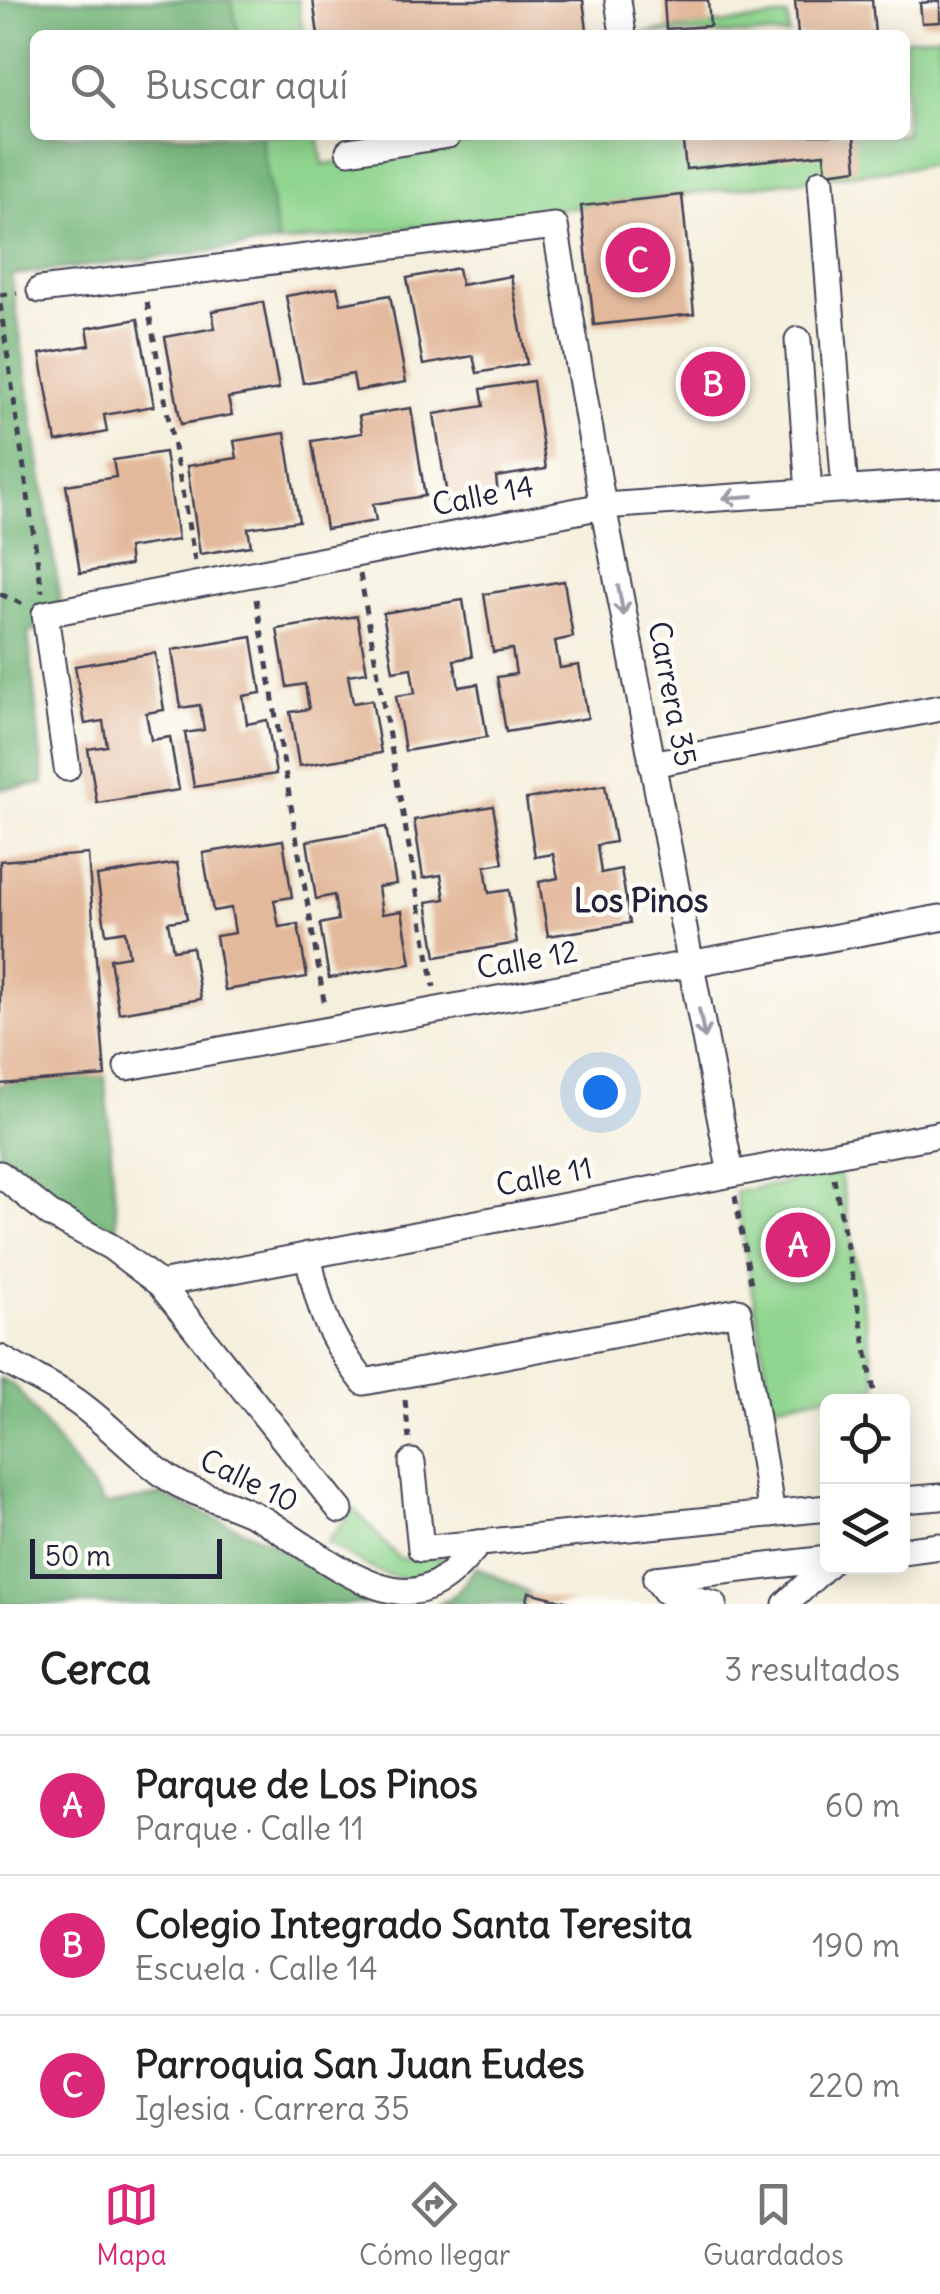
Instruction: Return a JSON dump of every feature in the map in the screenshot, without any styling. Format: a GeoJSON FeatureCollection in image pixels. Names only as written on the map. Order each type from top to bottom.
{"type":"FeatureCollection","features":[{"type":"Feature","properties":{"kind":"street"},"geometry":{"type":"LineString","coordinates":[[618,0],[622,30]]}},
{"type":"Feature","properties":{"kind":"street"},"geometry":{"type":"LineString","coordinates":[[349,150],[415,140]]}},
{"type":"Feature","properties":{"kind":"street"},"geometry":{"type":"LineString","coordinates":[[821,182],[846,490]]}},
{"type":"Feature","properties":{"kind":"street","name":"Carrera 35"},"geometry":{"type":"LineString","coordinates":[[143,278],[555,226],[603,506],[731,1174]]}},
{"type":"Feature","properties":{"kind":"street"},"geometry":{"type":"LineString","coordinates":[[40,290],[143,278]]}},
{"type":"Feature","properties":{"kind":"street"},"geometry":{"type":"LineString","coordinates":[[798,340],[809,492]]}},
{"type":"Feature","properties":{"kind":"street","name":"Calle 14"},"geometry":{"type":"LineString","coordinates":[[45,614],[603,506],[940,483]]}},
{"type":"Feature","properties":{"kind":"street"},"geometry":{"type":"LineString","coordinates":[[45,614],[67,768]]}},
{"type":"Feature","properties":{"kind":"street"},"geometry":{"type":"LineString","coordinates":[[652,764],[940,708]]}},
{"type":"Feature","properties":{"kind":"street","name":"Calle 12"},"geometry":{"type":"LineString","coordinates":[[127,1067],[940,918]]}},
{"type":"Feature","properties":{"kind":"street","name":"Calle 11"},"geometry":{"type":"LineString","coordinates":[[160,1284],[830,1155],[938,1142]]}},
{"type":"Feature","properties":{"kind":"street"},"geometry":{"type":"LineString","coordinates":[[0,1174],[50,1214],[111,1247],[160,1284],[340,1510]]}},
{"type":"Feature","properties":{"kind":"street"},"geometry":{"type":"LineString","coordinates":[[308,1255],[318,1305],[328,1331],[364,1382],[738,1311],[772,1514]]}},
{"type":"Feature","properties":{"kind":"street","name":"Calle 10"},"geometry":{"type":"LineString","coordinates":[[0,1358],[74,1400],[170,1479],[254,1514],[365,1580],[399,1591],[418,1591],[438,1584],[458,1570],[479,1543]]}},
{"type":"Feature","properties":{"kind":"street"},"geometry":{"type":"LineString","coordinates":[[412,1462],[421,1549],[820,1509]]}},
{"type":"Feature","properties":{"kind":"street"},"geometry":{"type":"LineString","coordinates":[[910,1499],[940,1497]]}},
{"type":"Feature","properties":{"kind":"street"},"geometry":{"type":"LineString","coordinates":[[910,1550],[940,1546]]}},
{"type":"Feature","properties":{"kind":"street"},"geometry":{"type":"LineString","coordinates":[[714,1604],[666,1592],[656,1579],[820,1563]]}},
{"type":"Feature","properties":{"kind":"street"},"geometry":{"type":"LineString","coordinates":[[786,1604],[820,1570]]}},
{"type":"Feature","properties":{"kind":"path"},"geometry":{"type":"LineString","coordinates":[[143,278],[200,584]]}},
{"type":"Feature","properties":{"kind":"path"},"geometry":{"type":"LineString","coordinates":[[0,304],[45,614]]}},
{"type":"Feature","properties":{"kind":"path"},"geometry":{"type":"LineString","coordinates":[[357,554],[438,1010]]}},
{"type":"Feature","properties":{"kind":"path"},"geometry":{"type":"LineString","coordinates":[[252,574],[328,1030]]}},
{"type":"Feature","properties":{"kind":"path"},"geometry":{"type":"LineString","coordinates":[[830,1155],[875,1394]]}},
{"type":"Feature","properties":{"kind":"path"},"geometry":{"type":"LineString","coordinates":[[731,1174],[753,1299],[738,1311]]}},
{"type":"Feature","properties":{"kind":"path"},"geometry":{"type":"LineString","coordinates":[[403,1375],[412,1462]]}},
{"type":"Feature","properties":{"kind":"green space"},"geometry":{"type":"Polygon","coordinates":[[[0,0],[298,0],[302,30],[30,30],[30,140],[319,140],[323,164],[493,140],[910,140],[910,38],[940,35],[940,164],[11,275],[0,0]]]}},
{"type":"Feature","properties":{"kind":"green space"},"geometry":{"type":"Polygon","coordinates":[[[0,0],[231,0],[238,30],[30,30],[30,140],[262,140],[278,243],[11,275],[64,625],[28,632],[44,784],[0,789],[0,0]]]}},
{"type":"Feature","properties":{"kind":"green space"},"geometry":{"type":"Polygon","coordinates":[[[788,16],[789,30],[667,30],[788,16]]]}},
{"type":"Feature","properties":{"kind":"green space"},"geometry":{"type":"Polygon","coordinates":[[[105,1076],[118,1237],[22,1177],[0,1157],[0,1084],[105,1076]]]}},
{"type":"Feature","properties":{"kind":"green space"},"geometry":{"type":"Polygon","coordinates":[[[840,1173],[877,1387],[772,1405],[735,1192],[840,1173]]]}},
{"type":"Feature","properties":{"kind":"green space"},"geometry":{"type":"Polygon","coordinates":[[[0,1378],[17,1388],[105,1505],[162,1495],[271,1542],[381,1604],[0,1604],[0,1378]]]}},
{"type":"Feature","properties":{"kind":"green space"},"geometry":{"type":"Polygon","coordinates":[[[354,1509],[399,1559],[446,1557],[434,1571],[405,1578],[388,1575],[356,1560],[327,1542],[354,1509]]]}},
{"type":"Feature","properties":{"kind":"green space"},"geometry":{"type":"Polygon","coordinates":[[[476,1567],[529,1592],[526,1604],[438,1604],[456,1594],[476,1567]]]}},
{"type":"Feature","properties":{"kind":"building"},"geometry":{"type":"Polygon","coordinates":[[[313,0],[583,0],[587,30],[317,30],[313,0]]]}},
{"type":"Feature","properties":{"kind":"building"},"geometry":{"type":"Polygon","coordinates":[[[664,0],[708,0],[710,26],[666,29],[664,0]]]}},
{"type":"Feature","properties":{"kind":"building"},"geometry":{"type":"Polygon","coordinates":[[[795,0],[872,0],[875,30],[798,30],[795,0]]]}},
{"type":"Feature","properties":{"kind":"building"},"geometry":{"type":"Polygon","coordinates":[[[940,1],[940,22],[922,23],[920,3],[940,1]]]}},
{"type":"Feature","properties":{"kind":"building"},"geometry":{"type":"Polygon","coordinates":[[[683,140],[854,140],[857,169],[826,173],[824,154],[686,169],[683,140]]]}},
{"type":"Feature","properties":{"kind":"building"},"geometry":{"type":"Polygon","coordinates":[[[682,195],[694,314],[594,325],[581,206],[682,195]]]}},
{"type":"Feature","properties":{"kind":"building"},"geometry":{"type":"Polygon","coordinates":[[[458,268],[461,285],[511,276],[527,364],[477,373],[473,356],[423,365],[407,278],[458,268]]]}},
{"type":"Feature","properties":{"kind":"building"},"geometry":{"type":"Polygon","coordinates":[[[337,287],[341,304],[390,295],[406,382],[356,391],[353,374],[303,383],[286,296],[337,287]]]}},
{"type":"Feature","properties":{"kind":"building"},"geometry":{"type":"Polygon","coordinates":[[[263,302],[279,389],[228,398],[232,415],[181,424],[165,337],[215,328],[212,311],[263,302]]]}},
{"type":"Feature","properties":{"kind":"building"},"geometry":{"type":"Polygon","coordinates":[[[138,319],[154,406],[104,415],[107,432],[56,442],[40,354],[90,345],[87,328],[138,319]]]}},
{"type":"Feature","properties":{"kind":"building"},"geometry":{"type":"Polygon","coordinates":[[[533,381],[546,469],[496,477],[498,494],[448,502],[434,414],[484,406],[481,389],[533,381]]]}},
{"type":"Feature","properties":{"kind":"building"},"geometry":{"type":"Polygon","coordinates":[[[411,408],[425,496],[373,504],[376,521],[326,529],[312,441],[362,433],[359,416],[411,408]]]}},
{"type":"Feature","properties":{"kind":"building"},"geometry":{"type":"Polygon","coordinates":[[[285,433],[299,521],[248,528],[251,546],[200,554],[187,466],[237,458],[234,441],[285,433]]]}},
{"type":"Feature","properties":{"kind":"building"},"geometry":{"type":"Polygon","coordinates":[[[165,452],[178,540],[128,548],[130,565],[80,573],[66,485],[116,477],[113,460],[165,452]]]}},
{"type":"Feature","properties":{"kind":"building"},"geometry":{"type":"Polygon","coordinates":[[[564,581],[573,637],[555,641],[560,668],[579,665],[588,718],[506,732],[497,677],[516,674],[512,649],[493,652],[484,594],[564,581]]]}},
{"type":"Feature","properties":{"kind":"building"},"geometry":{"type":"Polygon","coordinates":[[[463,600],[472,657],[454,660],[459,687],[478,684],[487,737],[405,751],[396,696],[415,693],[411,668],[393,671],[383,613],[463,600]]]}},
{"type":"Feature","properties":{"kind":"building"},"geometry":{"type":"Polygon","coordinates":[[[357,616],[367,672],[348,675],[353,703],[372,700],[381,753],[299,766],[290,712],[309,709],[305,684],[287,687],[277,629],[357,616]]]}},
{"type":"Feature","properties":{"kind":"building"},"geometry":{"type":"Polygon","coordinates":[[[252,637],[261,693],[243,696],[247,724],[267,720],[276,774],[194,787],[185,733],[204,730],[200,705],[181,708],[172,650],[252,637]]]}},
{"type":"Feature","properties":{"kind":"building"},"geometry":{"type":"Polygon","coordinates":[[[155,653],[164,710],[146,713],[151,740],[170,737],[179,790],[97,803],[88,749],[107,746],[103,721],[85,724],[75,666],[155,653]]]}},
{"type":"Feature","properties":{"kind":"building"},"geometry":{"type":"Polygon","coordinates":[[[605,785],[615,842],[597,845],[601,873],[621,869],[630,923],[548,936],[539,882],[558,878],[553,854],[535,857],[526,799],[605,785]]]}},
{"type":"Feature","properties":{"kind":"building"},"geometry":{"type":"Polygon","coordinates":[[[493,806],[503,863],[485,866],[489,893],[509,890],[517,943],[436,957],[427,902],[445,899],[441,875],[423,878],[414,820],[493,806]]]}},
{"type":"Feature","properties":{"kind":"building"},"geometry":{"type":"Polygon","coordinates":[[[386,827],[396,884],[378,887],[382,914],[402,911],[411,964],[329,978],[320,924],[338,920],[334,895],[316,899],[307,841],[386,827]]]}},
{"type":"Feature","properties":{"kind":"building"},"geometry":{"type":"Polygon","coordinates":[[[283,840],[292,897],[274,900],[279,927],[298,924],[307,977],[225,990],[216,936],[235,933],[231,908],[213,911],[203,853],[283,840]]]}},
{"type":"Feature","properties":{"kind":"building"},"geometry":{"type":"Polygon","coordinates":[[[88,854],[105,1076],[0,1084],[0,861],[88,854]]]}},
{"type":"Feature","properties":{"kind":"building"},"geometry":{"type":"Polygon","coordinates":[[[177,863],[187,919],[168,922],[173,950],[192,947],[201,999],[119,1013],[110,959],[129,956],[125,931],[106,934],[97,876],[177,863]]]}},
{"type":"Feature","properties":{"kind":"building"},"geometry":{"type":"Polygon","coordinates":[[[529,1592],[573,1603],[573,1604],[526,1604],[529,1592]]]}},
{"type":"Feature","properties":{"kind":"place","name":"Parroquia San Juan Eudes"},"geometry":{"type":"Point","coordinates":[638,260]}},
{"type":"Feature","properties":{"kind":"place","name":"Colegio Integrado Santa Teresita"},"geometry":{"type":"Point","coordinates":[713,384]}},
{"type":"Feature","properties":{"kind":"place","name":"Parque de Los Pinos"},"geometry":{"type":"Point","coordinates":[798,1245]}},
{"type":"Feature","properties":{"kind":"district","name":"Los Pinos"},"geometry":{"type":"Point","coordinates":[641,901]}}]}
